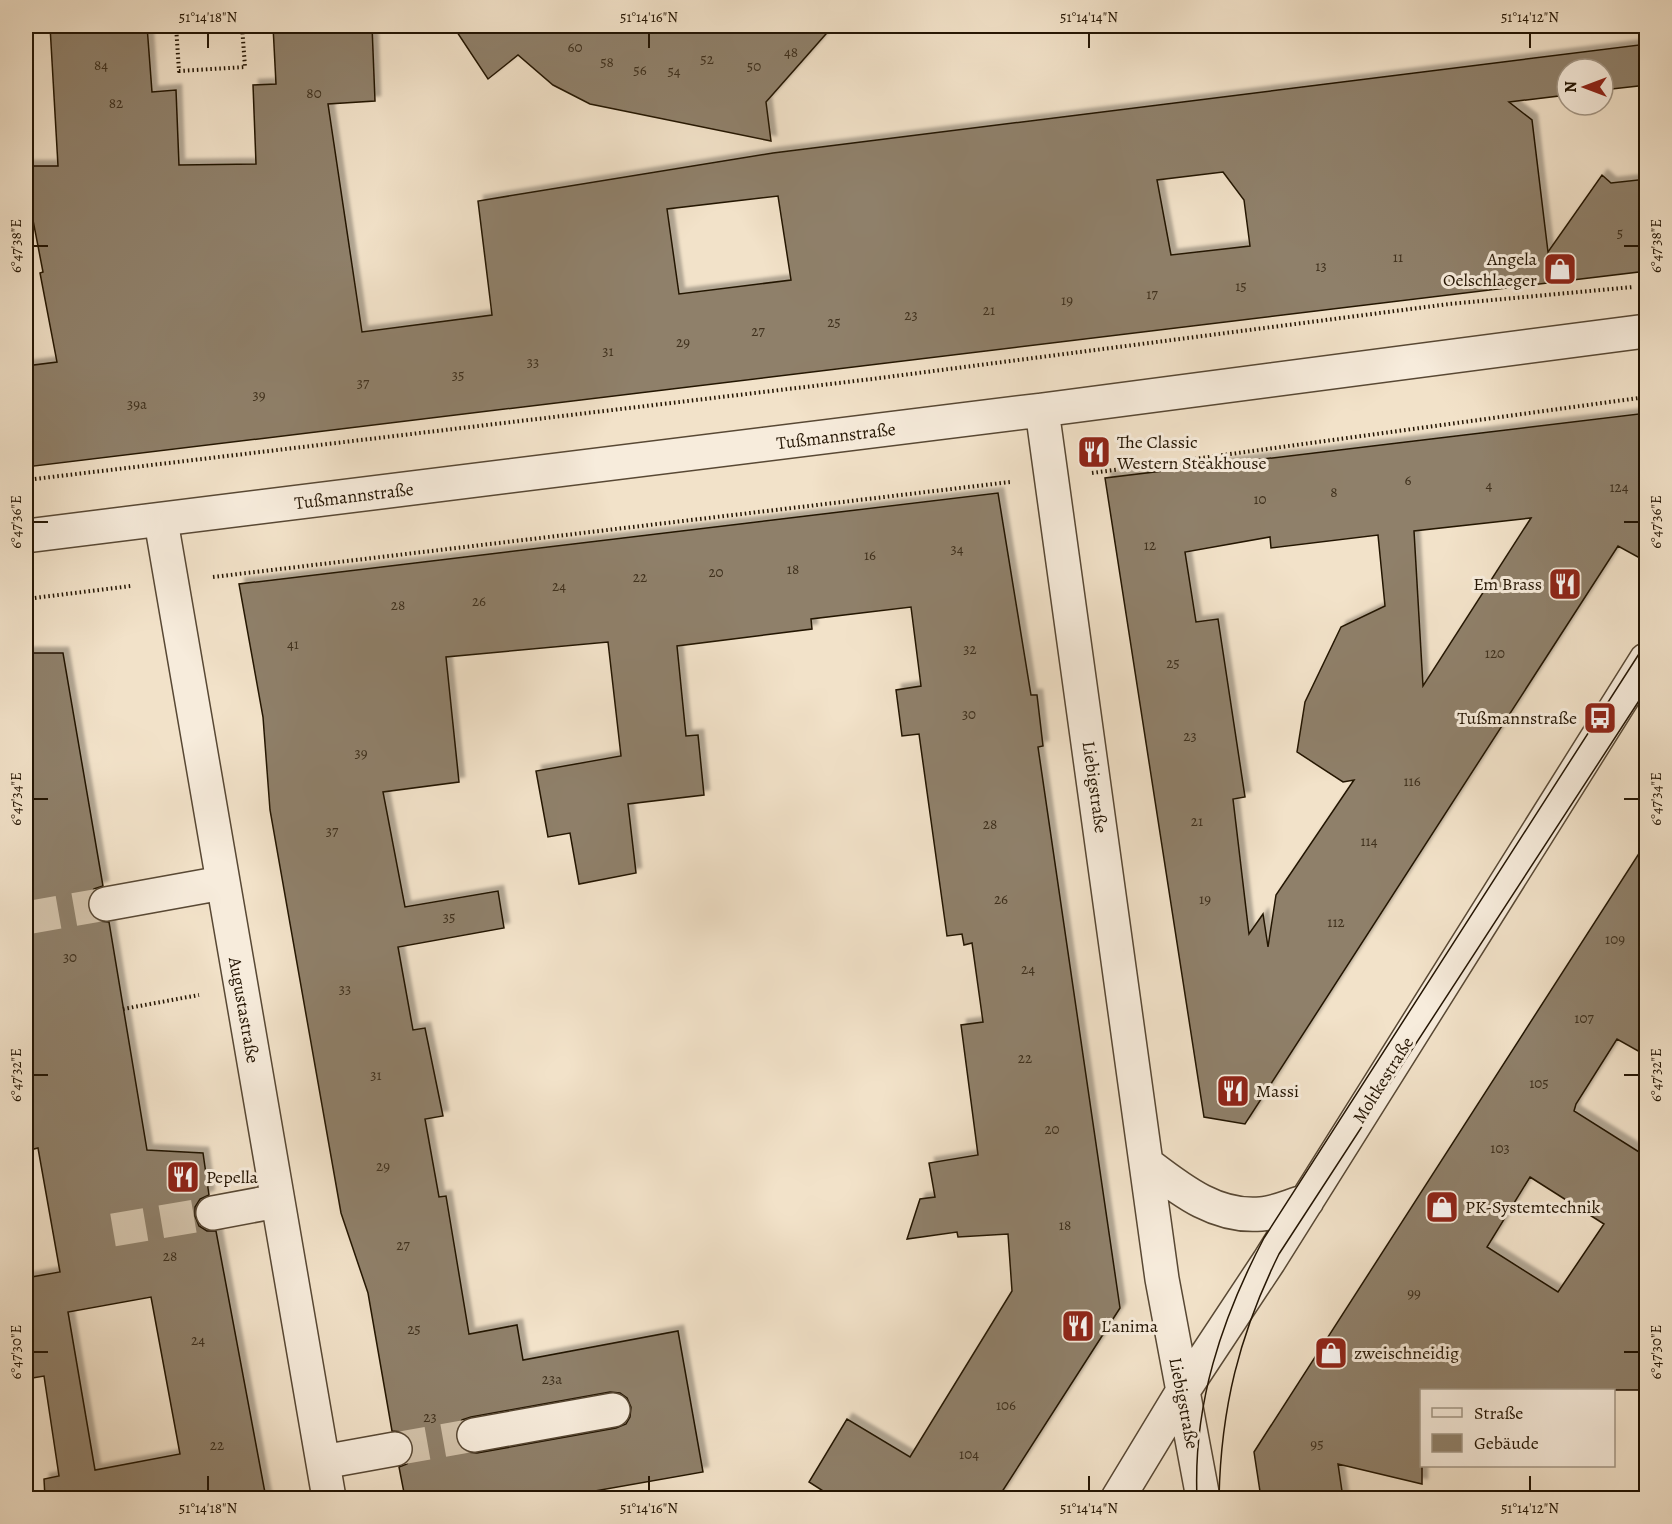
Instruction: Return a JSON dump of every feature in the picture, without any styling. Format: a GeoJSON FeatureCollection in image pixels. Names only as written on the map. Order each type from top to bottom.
{"type":"FeatureCollection","features":[{"type":"Feature","properties":{"kind":"street","name":"Tußmannstraße"},"geometry":{"type":"LineString","coordinates":[[26,536],[1042,410],[1647,331]]}},
{"type":"Feature","properties":{"kind":"street","name":"Liebigstraße"},"geometry":{"type":"LineString","coordinates":[[1042,410],[1162,1279],[1181,1394],[1203,1498]]}},
{"type":"Feature","properties":{"kind":"street","name":"Augustastraße"},"geometry":{"type":"LineString","coordinates":[[160,521],[330,1498]]}},
{"type":"Feature","properties":{"kind":"street","name":"Moltkestraße"},"geometry":{"type":"LineString","coordinates":[[1118,1498],[1181,1394],[1307,1201],[1647,660]]}},
{"type":"Feature","properties":{"kind":"street"},"geometry":{"type":"LineString","coordinates":[[106,904],[222,883]]}},
{"type":"Feature","properties":{"kind":"street"},"geometry":{"type":"LineString","coordinates":[[1147,1164],[1185,1193],[1226,1211],[1262,1214],[1307,1201]]}},
{"type":"Feature","properties":{"kind":"street"},"geometry":{"type":"LineString","coordinates":[[213,1213],[277,1202]]}},
{"type":"Feature","properties":{"kind":"street"},"geometry":{"type":"LineString","coordinates":[[474,1435],[614,1410]]}},
{"type":"Feature","properties":{"kind":"street"},"geometry":{"type":"LineString","coordinates":[[323,1462],[395,1449]]}},
{"type":"Feature","properties":{"kind":"path"},"geometry":{"type":"LineString","coordinates":[[176,26],[179,71],[245,67],[242,26]]}},
{"type":"Feature","properties":{"kind":"path"},"geometry":{"type":"LineString","coordinates":[[26,480],[872,380],[1449,304],[1635,287]]}},
{"type":"Feature","properties":{"kind":"path"},"geometry":{"type":"LineString","coordinates":[[26,599],[1051,477],[1360,438],[1647,397]]}},
{"type":"Feature","properties":{"kind":"path"},"geometry":{"type":"LineString","coordinates":[[123,1009],[241,988]]}},
{"type":"Feature","properties":{"kind":"building"},"geometry":{"type":"Polygon","coordinates":[[[50,26],[147,26],[152,92],[176,90],[179,165],[256,164],[253,85],[276,84],[273,26],[372,26],[375,101],[328,104],[362,332],[492,315],[478,201],[773,153],[1647,44],[1647,85],[1615,89],[1615,57],[1555,57],[1555,96],[1509,102],[1532,120],[1548,252],[1602,175],[1611,183],[1647,179],[1647,271],[26,467],[26,366],[57,362],[40,273],[43,272],[26,184],[26,166],[58,166],[50,26]],[[1223,172],[1157,180],[1171,255],[1250,246],[1244,200],[1223,172]],[[778,196],[667,209],[679,294],[791,280],[778,196]]]}},
{"type":"Feature","properties":{"kind":"building"},"geometry":{"type":"Polygon","coordinates":[[[453,26],[833,26],[766,102],[771,141],[590,104],[553,85],[518,55],[488,79],[453,26]]]}},
{"type":"Feature","properties":{"kind":"building"},"geometry":{"type":"Polygon","coordinates":[[[1647,413],[1647,562],[1618,546],[1245,1124],[1204,1117],[1105,478],[1647,413]],[[1531,518],[1414,531],[1423,686],[1531,518]],[[1378,535],[1271,548],[1270,537],[1185,552],[1196,622],[1218,619],[1245,797],[1233,799],[1249,934],[1263,914],[1268,947],[1276,895],[1354,780],[1343,782],[1297,752],[1305,702],[1341,627],[1385,606],[1378,535]]]}},
{"type":"Feature","properties":{"kind":"building"},"geometry":{"type":"Polygon","coordinates":[[[998,493],[1031,695],[1037,695],[1043,746],[1038,747],[1120,1308],[998,1498],[834,1498],[809,1482],[847,1419],[910,1457],[1012,1291],[1008,1234],[958,1237],[957,1232],[907,1239],[920,1199],[935,1197],[929,1163],[978,1155],[961,1025],[983,1022],[972,943],[964,945],[962,934],[947,936],[919,734],[902,736],[896,690],[921,686],[911,607],[811,619],[812,629],[677,646],[686,736],[698,735],[704,795],[628,804],[636,873],[579,884],[570,833],[548,837],[536,771],[621,756],[608,642],[446,657],[459,782],[383,792],[405,907],[498,891],[504,928],[398,947],[413,1030],[425,1028],[443,1116],[425,1119],[439,1197],[446,1196],[469,1334],[517,1325],[523,1360],[678,1331],[703,1472],[555,1498],[405,1498],[399,1467],[407,1464],[412,1456],[413,1445],[409,1436],[402,1432],[392,1431],[368,1293],[341,1213],[270,810],[263,717],[239,584],[998,493]],[[610,1392],[471,1417],[462,1420],[457,1428],[456,1439],[460,1448],[467,1452],[477,1453],[616,1428],[626,1424],[630,1417],[631,1407],[627,1398],[620,1393],[610,1392]]]}},
{"type":"Feature","properties":{"kind":"building"},"geometry":{"type":"Polygon","coordinates":[[[26,653],[63,653],[103,886],[94,889],[89,897],[88,908],[91,916],[99,921],[109,922],[147,1150],[203,1153],[209,1195],[200,1199],[195,1207],[195,1216],[199,1226],[207,1231],[216,1231],[266,1498],[45,1498],[44,1479],[59,1476],[44,1376],[26,1379],[26,1278],[60,1272],[38,1148],[26,1151],[26,653]],[[151,1297],[68,1312],[95,1470],[180,1454],[151,1297]]]}},
{"type":"Feature","properties":{"kind":"building"},"geometry":{"type":"Polygon","coordinates":[[[1647,841],[1647,1056],[1617,1039],[1576,1104],[1574,1111],[1647,1157],[1647,1390],[1420,1389],[1422,1484],[1338,1464],[1343,1498],[1261,1498],[1254,1452],[1647,841]],[[1530,1177],[1487,1247],[1558,1292],[1604,1224],[1530,1177]]]}},
{"type":"Feature","properties":{"kind":"tunnel"},"geometry":{"type":"LineString","coordinates":[[26,918],[106,904]]}},
{"type":"Feature","properties":{"kind":"tunnel"},"geometry":{"type":"LineString","coordinates":[[113,1230],[213,1213]]}},
{"type":"Feature","properties":{"kind":"tunnel"},"geometry":{"type":"LineString","coordinates":[[395,1449],[474,1435]]}},
{"type":"Feature","properties":{"kind":"tram line"},"geometry":{"type":"LineString","coordinates":[[1197,1498],[1200,1430],[1213,1364],[1235,1300],[1264,1238],[1646,643]]}},
{"type":"Feature","properties":{"kind":"tram line"},"geometry":{"type":"LineString","coordinates":[[1219,1498],[1224,1433],[1235,1373],[1253,1314],[1279,1254],[1646,690]]}},
{"type":"Feature","properties":{"kind":"place","name":"Angela Oelschlaeger"},"geometry":{"type":"Point","coordinates":[1560,269]}},
{"type":"Feature","properties":{"kind":"place","name":"The Classic Western Steakhouse"},"geometry":{"type":"Point","coordinates":[1094,452]}},
{"type":"Feature","properties":{"kind":"place","name":"Em Brass"},"geometry":{"type":"Point","coordinates":[1565,584]}},
{"type":"Feature","properties":{"kind":"place","name":"Tußmannstraße"},"geometry":{"type":"Point","coordinates":[1600,718]}},
{"type":"Feature","properties":{"kind":"place","name":"Massi"},"geometry":{"type":"Point","coordinates":[1233,1091]}},
{"type":"Feature","properties":{"kind":"place","name":"Pepella"},"geometry":{"type":"Point","coordinates":[183,1177]}},
{"type":"Feature","properties":{"kind":"place","name":"PK-Systemtechnik"},"geometry":{"type":"Point","coordinates":[1442,1207]}},
{"type":"Feature","properties":{"kind":"place","name":"L'anima"},"geometry":{"type":"Point","coordinates":[1078,1326]}},
{"type":"Feature","properties":{"kind":"place","name":"zweischneidig"},"geometry":{"type":"Point","coordinates":[1331,1353]}}]}
